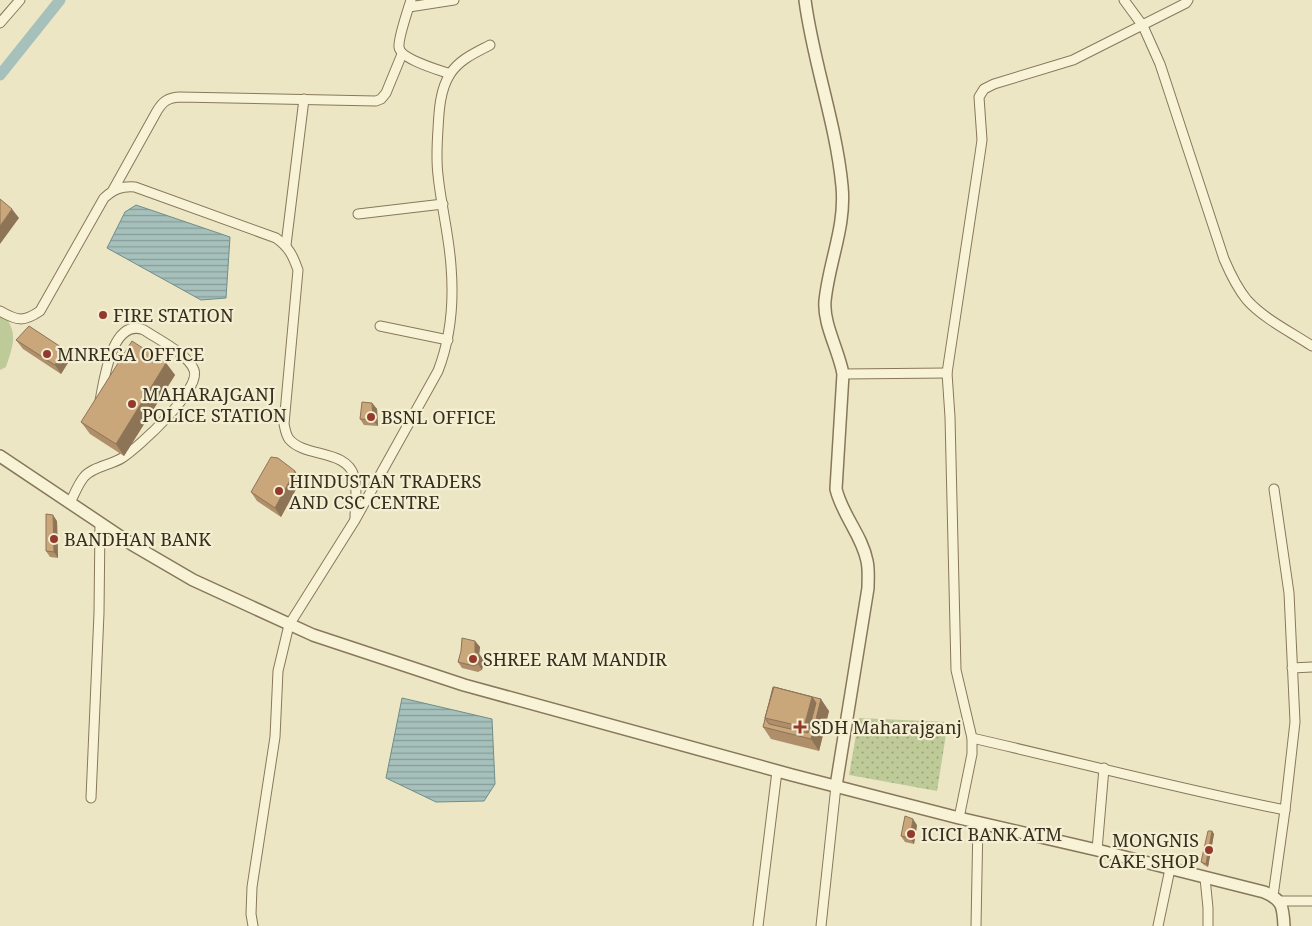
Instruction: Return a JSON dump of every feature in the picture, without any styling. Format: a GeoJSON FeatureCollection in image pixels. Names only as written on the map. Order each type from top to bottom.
{"type":"FeatureCollection","features":[{"type":"Feature","properties":{"kind":"street"},"geometry":{"type":"LineString","coordinates":[[0,23],[20,0]]}},
{"type":"Feature","properties":{"kind":"street"},"geometry":{"type":"LineString","coordinates":[[450,74],[411,59],[402,54],[398,47],[410,4],[454,0]]}},
{"type":"Feature","properties":{"kind":"street"},"geometry":{"type":"LineString","coordinates":[[804,0],[842,185],[843,212],[825,301],[825,311],[843,374],[836,489],[840,503],[867,560],[868,588],[836,786],[821,926]]}},
{"type":"Feature","properties":{"kind":"street"},"geometry":{"type":"LineString","coordinates":[[1124,0],[1143,26],[1160,64],[1221,250],[1231,275],[1246,299],[1257,310],[1312,346]]}},
{"type":"Feature","properties":{"kind":"street"},"geometry":{"type":"LineString","coordinates":[[959,818],[972,754],[972,738],[956,670],[950,417],[947,373],[982,140],[979,97],[984,88],[1073,60],[1143,26],[1186,3],[1188,0]]}},
{"type":"Feature","properties":{"kind":"street"},"geometry":{"type":"LineString","coordinates":[[253,926],[251,914],[252,887],[275,737],[278,671],[289,625],[355,520],[438,371],[448,340],[452,307],[452,278],[436,151],[439,109],[444,87],[450,74],[465,58],[490,45]]}},
{"type":"Feature","properties":{"kind":"street"},"geometry":{"type":"LineString","coordinates":[[0,312],[19,320],[30,318],[40,311],[104,198],[112,190],[162,102],[169,98],[376,101],[386,93],[402,54]]}},
{"type":"Feature","properties":{"kind":"street"},"geometry":{"type":"LineString","coordinates":[[286,245],[304,99]]}},
{"type":"Feature","properties":{"kind":"street"},"geometry":{"type":"LineString","coordinates":[[112,190],[123,186],[135,186],[276,238],[286,245],[294,256],[298,270],[284,424],[288,438],[298,446],[341,461],[351,468],[355,478],[355,520]]}},
{"type":"Feature","properties":{"kind":"street"},"geometry":{"type":"LineString","coordinates":[[358,214],[443,204]]}},
{"type":"Feature","properties":{"kind":"street"},"geometry":{"type":"LineString","coordinates":[[380,326],[448,340]]}},
{"type":"Feature","properties":{"kind":"street"},"geometry":{"type":"LineString","coordinates":[[70,504],[85,476],[128,454],[160,424],[190,388],[196,372],[184,356],[144,330],[137,327],[130,328],[122,333],[117,341],[106,368],[98,409]]}},
{"type":"Feature","properties":{"kind":"street"},"geometry":{"type":"LineString","coordinates":[[843,374],[947,373]]}},
{"type":"Feature","properties":{"kind":"street"},"geometry":{"type":"LineString","coordinates":[[0,449],[51,491]]}},
{"type":"Feature","properties":{"kind":"street"},"geometry":{"type":"LineString","coordinates":[[0,456],[100,524],[193,580],[313,635],[464,685],[777,771],[959,818],[1097,850],[1277,899],[1312,901]]}},
{"type":"Feature","properties":{"kind":"street"},"geometry":{"type":"LineString","coordinates":[[1274,489],[1289,593],[1295,722],[1277,899],[1284,912],[1284,926]]}},
{"type":"Feature","properties":{"kind":"street"},"geometry":{"type":"LineString","coordinates":[[91,798],[99,612],[100,524]]}},
{"type":"Feature","properties":{"kind":"street"},"geometry":{"type":"LineString","coordinates":[[1292,668],[1312,667]]}},
{"type":"Feature","properties":{"kind":"street"},"geometry":{"type":"LineString","coordinates":[[972,738],[1104,768],[1192,791],[1286,810]]}},
{"type":"Feature","properties":{"kind":"street"},"geometry":{"type":"LineString","coordinates":[[1097,850],[1104,768]]}},
{"type":"Feature","properties":{"kind":"street"},"geometry":{"type":"LineString","coordinates":[[758,926],[777,771]]}},
{"type":"Feature","properties":{"kind":"street"},"geometry":{"type":"LineString","coordinates":[[976,926],[978,822]]}},
{"type":"Feature","properties":{"kind":"street"},"geometry":{"type":"LineString","coordinates":[[1158,926],[1170,869]]}},
{"type":"Feature","properties":{"kind":"street"},"geometry":{"type":"LineString","coordinates":[[1205,878],[1208,926]]}},
{"type":"Feature","properties":{"kind":"green space"},"geometry":{"type":"Polygon","coordinates":[[[0,311],[10,325],[13,344],[6,367],[0,370],[0,311]]]}},
{"type":"Feature","properties":{"kind":"green space"},"geometry":{"type":"Polygon","coordinates":[[[859,718],[948,722],[937,791],[849,775],[859,718]]]}},
{"type":"Feature","properties":{"kind":"water"},"geometry":{"type":"Polygon","coordinates":[[[136,205],[230,237],[226,298],[201,300],[107,248],[125,212],[136,205]]]}},
{"type":"Feature","properties":{"kind":"water"},"geometry":{"type":"Polygon","coordinates":[[[402,698],[492,719],[495,784],[484,801],[436,802],[386,778],[402,698]]]}},
{"type":"Feature","properties":{"kind":"building"},"geometry":{"type":"Polygon","coordinates":[[[0,199],[12,209],[0,226],[0,199]]]}},
{"type":"Feature","properties":{"kind":"building"},"geometry":{"type":"Polygon","coordinates":[[[29,326],[64,349],[55,365],[16,340],[29,326]]]}},
{"type":"Feature","properties":{"kind":"building","name":"MAHARAJGANJ POLICE STATION"},"geometry":{"type":"Polygon","coordinates":[[[132,341],[166,363],[116,444],[81,422],[132,341]]]}},
{"type":"Feature","properties":{"kind":"building"},"geometry":{"type":"Polygon","coordinates":[[[362,402],[372,403],[373,420],[360,419],[362,402]]]}},
{"type":"Feature","properties":{"kind":"building"},"geometry":{"type":"Polygon","coordinates":[[[271,457],[278,458],[295,471],[275,508],[251,492],[271,457]]]}},
{"type":"Feature","properties":{"kind":"building"},"geometry":{"type":"Polygon","coordinates":[[[46,514],[53,515],[54,552],[46,551],[46,514]]]}},
{"type":"Feature","properties":{"kind":"building"},"geometry":{"type":"Polygon","coordinates":[[[462,638],[475,641],[475,652],[479,654],[478,664],[474,666],[458,662],[462,638]]]}},
{"type":"Feature","properties":{"kind":"building"},"geometry":{"type":"Polygon","coordinates":[[[774,687],[812,697],[804,727],[765,718],[774,687]]]}},
{"type":"Feature","properties":{"kind":"building"},"geometry":{"type":"Polygon","coordinates":[[[793,692],[821,699],[811,739],[763,727],[765,718],[769,724],[808,733],[816,703],[812,697],[793,692]]]}},
{"type":"Feature","properties":{"kind":"building"},"geometry":{"type":"Polygon","coordinates":[[[905,816],[913,819],[910,838],[901,836],[905,816]]]}},
{"type":"Feature","properties":{"kind":"building"},"geometry":{"type":"Polygon","coordinates":[[[1208,831],[1212,831],[1206,864],[1201,862],[1208,831]]]}},
{"type":"Feature","properties":{"kind":"waterway"},"geometry":{"type":"LineString","coordinates":[[0,75],[60,0]]}},
{"type":"Feature","properties":{"kind":"place","name":"FIRE STATION"},"geometry":{"type":"Point","coordinates":[103,315]}},
{"type":"Feature","properties":{"kind":"place","name":"MNREGA OFFICE"},"geometry":{"type":"Point","coordinates":[47,354]}},
{"type":"Feature","properties":{"kind":"place","name":"MAHARAJGANJ POLICE STATION"},"geometry":{"type":"Point","coordinates":[132,404]}},
{"type":"Feature","properties":{"kind":"place","name":"BSNL OFFICE"},"geometry":{"type":"Point","coordinates":[371,417]}},
{"type":"Feature","properties":{"kind":"place","name":"HINDUSTAN TRADERS AND CSC CENTRE"},"geometry":{"type":"Point","coordinates":[279,491]}},
{"type":"Feature","properties":{"kind":"place","name":"BANDHAN BANK"},"geometry":{"type":"Point","coordinates":[54,539]}},
{"type":"Feature","properties":{"kind":"place","name":"SHREE RAM MANDIR"},"geometry":{"type":"Point","coordinates":[473,659]}},
{"type":"Feature","properties":{"kind":"place","name":"SDH Maharajganj"},"geometry":{"type":"Point","coordinates":[800,727]}},
{"type":"Feature","properties":{"kind":"place","name":"ICICI BANK ATM"},"geometry":{"type":"Point","coordinates":[911,834]}},
{"type":"Feature","properties":{"kind":"place","name":"MONGNIS CAKE SHOP"},"geometry":{"type":"Point","coordinates":[1209,850]}}]}
